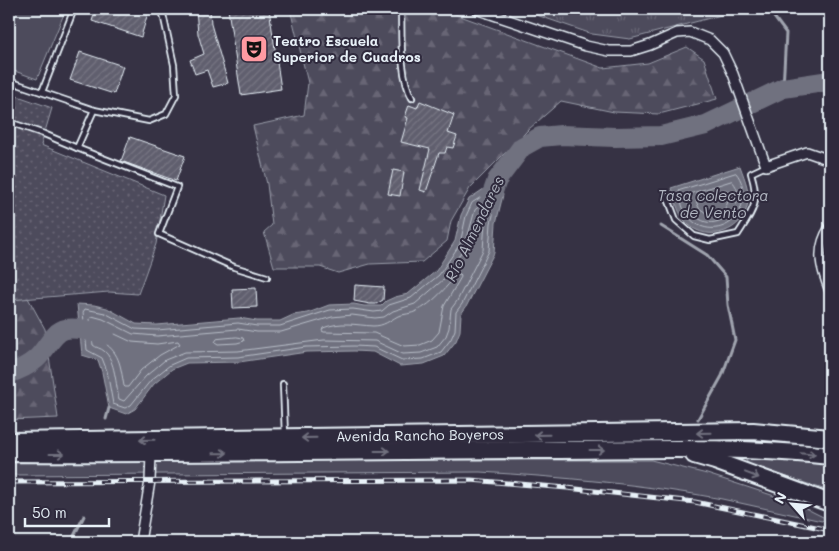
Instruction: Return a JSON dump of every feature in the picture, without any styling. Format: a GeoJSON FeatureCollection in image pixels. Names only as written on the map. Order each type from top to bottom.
{"type":"FeatureCollection","features":[{"type":"Feature","properties":{"kind":"highway","name":"Avenida Rancho Boyeros"},"geometry":{"type":"LineString","coordinates":[[9,441],[719,433],[753,431],[830,438]]}},
{"type":"Feature","properties":{"kind":"highway","name":"Avenida Rancho Boyeros"},"geometry":{"type":"LineString","coordinates":[[9,453],[151,454],[746,449],[830,456]]}},
{"type":"Feature","properties":{"kind":"highway"},"geometry":{"type":"LineString","coordinates":[[655,450],[683,453],[715,461],[830,504]]}},
{"type":"Feature","properties":{"kind":"street"},"geometry":{"type":"LineString","coordinates":[[476,9],[586,46],[609,51],[631,51],[677,33],[690,32],[710,40],[723,53],[733,74],[766,166],[807,152],[830,160]]}},
{"type":"Feature","properties":{"kind":"street"},"geometry":{"type":"LineString","coordinates":[[830,227],[822,246],[821,257],[822,268],[830,291]]}},
{"type":"Feature","properties":{"kind":"street"},"geometry":{"type":"LineString","coordinates":[[140,542],[150,481],[151,454]]}},
{"type":"Feature","properties":{"kind":"lane"},"geometry":{"type":"LineString","coordinates":[[42,92],[74,9]]}},
{"type":"Feature","properties":{"kind":"lane"},"geometry":{"type":"LineString","coordinates":[[9,81],[94,110],[149,121],[166,114],[176,95],[174,65],[163,14],[164,9]]}},
{"type":"Feature","properties":{"kind":"lane"},"geometry":{"type":"LineString","coordinates":[[401,9],[406,89],[412,98]]}},
{"type":"Feature","properties":{"kind":"lane"},"geometry":{"type":"LineString","coordinates":[[77,148],[94,110]]}},
{"type":"Feature","properties":{"kind":"lane"},"geometry":{"type":"LineString","coordinates":[[9,122],[177,187],[159,234],[234,267],[267,277]]}},
{"type":"Feature","properties":{"kind":"lane"},"geometry":{"type":"LineString","coordinates":[[667,196],[676,220],[694,236],[710,240],[738,234],[755,202],[756,189],[750,173],[766,166]]}},
{"type":"Feature","properties":{"kind":"lane"},"geometry":{"type":"LineString","coordinates":[[284,384],[286,438]]}},
{"type":"Feature","properties":{"kind":"lane"},"geometry":{"type":"LineString","coordinates":[[793,542],[808,542]]}},
{"type":"Feature","properties":{"kind":"green space"},"geometry":{"type":"Polygon","coordinates":[[[9,9],[66,9],[37,79],[9,69],[9,9]]]}},
{"type":"Feature","properties":{"kind":"green space"},"geometry":{"type":"Polygon","coordinates":[[[290,9],[441,9],[603,68],[648,63],[687,47],[704,59],[717,99],[659,114],[614,112],[561,101],[529,129],[470,188],[451,221],[447,241],[422,262],[370,264],[338,273],[320,267],[274,267],[264,232],[272,225],[267,184],[253,126],[304,115],[308,83],[290,9]]]}},
{"type":"Feature","properties":{"kind":"green space"},"geometry":{"type":"Polygon","coordinates":[[[519,9],[744,9],[630,39],[592,34],[519,9]]]}},
{"type":"Feature","properties":{"kind":"green space"},"geometry":{"type":"Polygon","coordinates":[[[9,93],[52,108],[41,145],[164,195],[156,244],[138,294],[109,292],[9,300],[9,93]]]}},
{"type":"Feature","properties":{"kind":"green space"},"geometry":{"type":"Polygon","coordinates":[[[28,298],[45,329],[58,418],[9,420],[9,300],[28,298]]]}},
{"type":"Feature","properties":{"kind":"green space"},"geometry":{"type":"Polygon","coordinates":[[[747,456],[826,460],[826,480],[829,491],[751,465],[746,461],[747,456]]]}},
{"type":"Feature","properties":{"kind":"green space"},"geometry":{"type":"Polygon","coordinates":[[[651,460],[707,474],[793,502],[825,518],[822,521],[722,499],[632,485],[480,472],[9,475],[9,463],[651,460]]]}},
{"type":"Feature","properties":{"kind":"water","name":"Tasa colectora de Vento"},"geometry":{"type":"Polygon","coordinates":[[[740,166],[747,186],[748,202],[743,217],[737,224],[720,233],[710,233],[700,232],[684,220],[671,188],[740,166]]]}},
{"type":"Feature","properties":{"kind":"water"},"geometry":{"type":"Polygon","coordinates":[[[497,180],[503,195],[496,223],[494,253],[461,314],[460,331],[456,341],[444,356],[424,364],[400,366],[373,352],[354,351],[307,352],[239,362],[187,363],[172,369],[154,384],[135,409],[126,414],[109,408],[98,360],[82,355],[77,304],[107,308],[136,324],[157,325],[239,318],[257,321],[280,321],[293,315],[308,313],[329,305],[381,306],[386,301],[395,297],[408,294],[436,271],[455,241],[461,215],[469,199],[497,180]]]}},
{"type":"Feature","properties":{"kind":"building"},"geometry":{"type":"Polygon","coordinates":[[[96,9],[149,9],[141,37],[92,21],[96,9]]]}},
{"type":"Feature","properties":{"kind":"building"},"geometry":{"type":"Polygon","coordinates":[[[196,9],[210,9],[211,24],[228,83],[213,87],[207,70],[195,74],[190,60],[204,54],[198,34],[196,9]]]}},
{"type":"Feature","properties":{"kind":"building","name":"Teatro Escuela Superior de Cuadros"},"geometry":{"type":"Polygon","coordinates":[[[228,9],[269,9],[281,89],[241,95],[228,9]]]}},
{"type":"Feature","properties":{"kind":"building"},"geometry":{"type":"Polygon","coordinates":[[[80,52],[123,66],[114,94],[70,80],[80,52]]]}},
{"type":"Feature","properties":{"kind":"building"},"geometry":{"type":"Polygon","coordinates":[[[420,101],[454,115],[448,133],[457,136],[453,148],[447,147],[445,153],[439,153],[426,192],[420,190],[430,149],[401,142],[408,118],[405,117],[409,105],[417,108],[420,101]]]}},
{"type":"Feature","properties":{"kind":"building"},"geometry":{"type":"Polygon","coordinates":[[[130,137],[185,156],[176,181],[121,161],[130,137]]]}},
{"type":"Feature","properties":{"kind":"building"},"geometry":{"type":"Polygon","coordinates":[[[393,170],[404,172],[400,196],[388,194],[393,170]]]}},
{"type":"Feature","properties":{"kind":"building"},"geometry":{"type":"Polygon","coordinates":[[[355,285],[384,287],[383,300],[376,304],[354,301],[355,285]]]}},
{"type":"Feature","properties":{"kind":"building"},"geometry":{"type":"Polygon","coordinates":[[[256,288],[257,307],[233,308],[232,289],[256,288]]]}},
{"type":"Feature","properties":{"kind":"waterway"},"geometry":{"type":"LineString","coordinates":[[768,9],[786,33],[783,88]]}},
{"type":"Feature","properties":{"kind":"waterway","name":"Río Almendares"},"geometry":{"type":"LineString","coordinates":[[488,206],[497,180],[522,147],[540,137],[561,135],[661,136],[706,125],[783,88],[830,81]]}},
{"type":"Feature","properties":{"kind":"waterway"},"geometry":{"type":"LineString","coordinates":[[661,226],[707,255],[726,277],[728,305],[735,340],[722,376],[698,419]]}},
{"type":"Feature","properties":{"kind":"waterway","name":"Río Almendares"},"geometry":{"type":"LineString","coordinates":[[9,373],[24,368],[40,355],[57,333],[66,329],[86,330],[105,335]]}},
{"type":"Feature","properties":{"kind":"waterway"},"geometry":{"type":"LineString","coordinates":[[106,419],[109,408]]}},
{"type":"Feature","properties":{"kind":"waterway"},"geometry":{"type":"LineString","coordinates":[[71,542],[84,516]]}},
{"type":"Feature","properties":{"kind":"railway"},"geometry":{"type":"LineString","coordinates":[[9,482],[471,480],[695,502],[830,530]]}},
{"type":"Feature","properties":{"kind":"place","name":"Teatro Escuela Superior de Cuadros"},"geometry":{"type":"Point","coordinates":[254,49]}}]}
